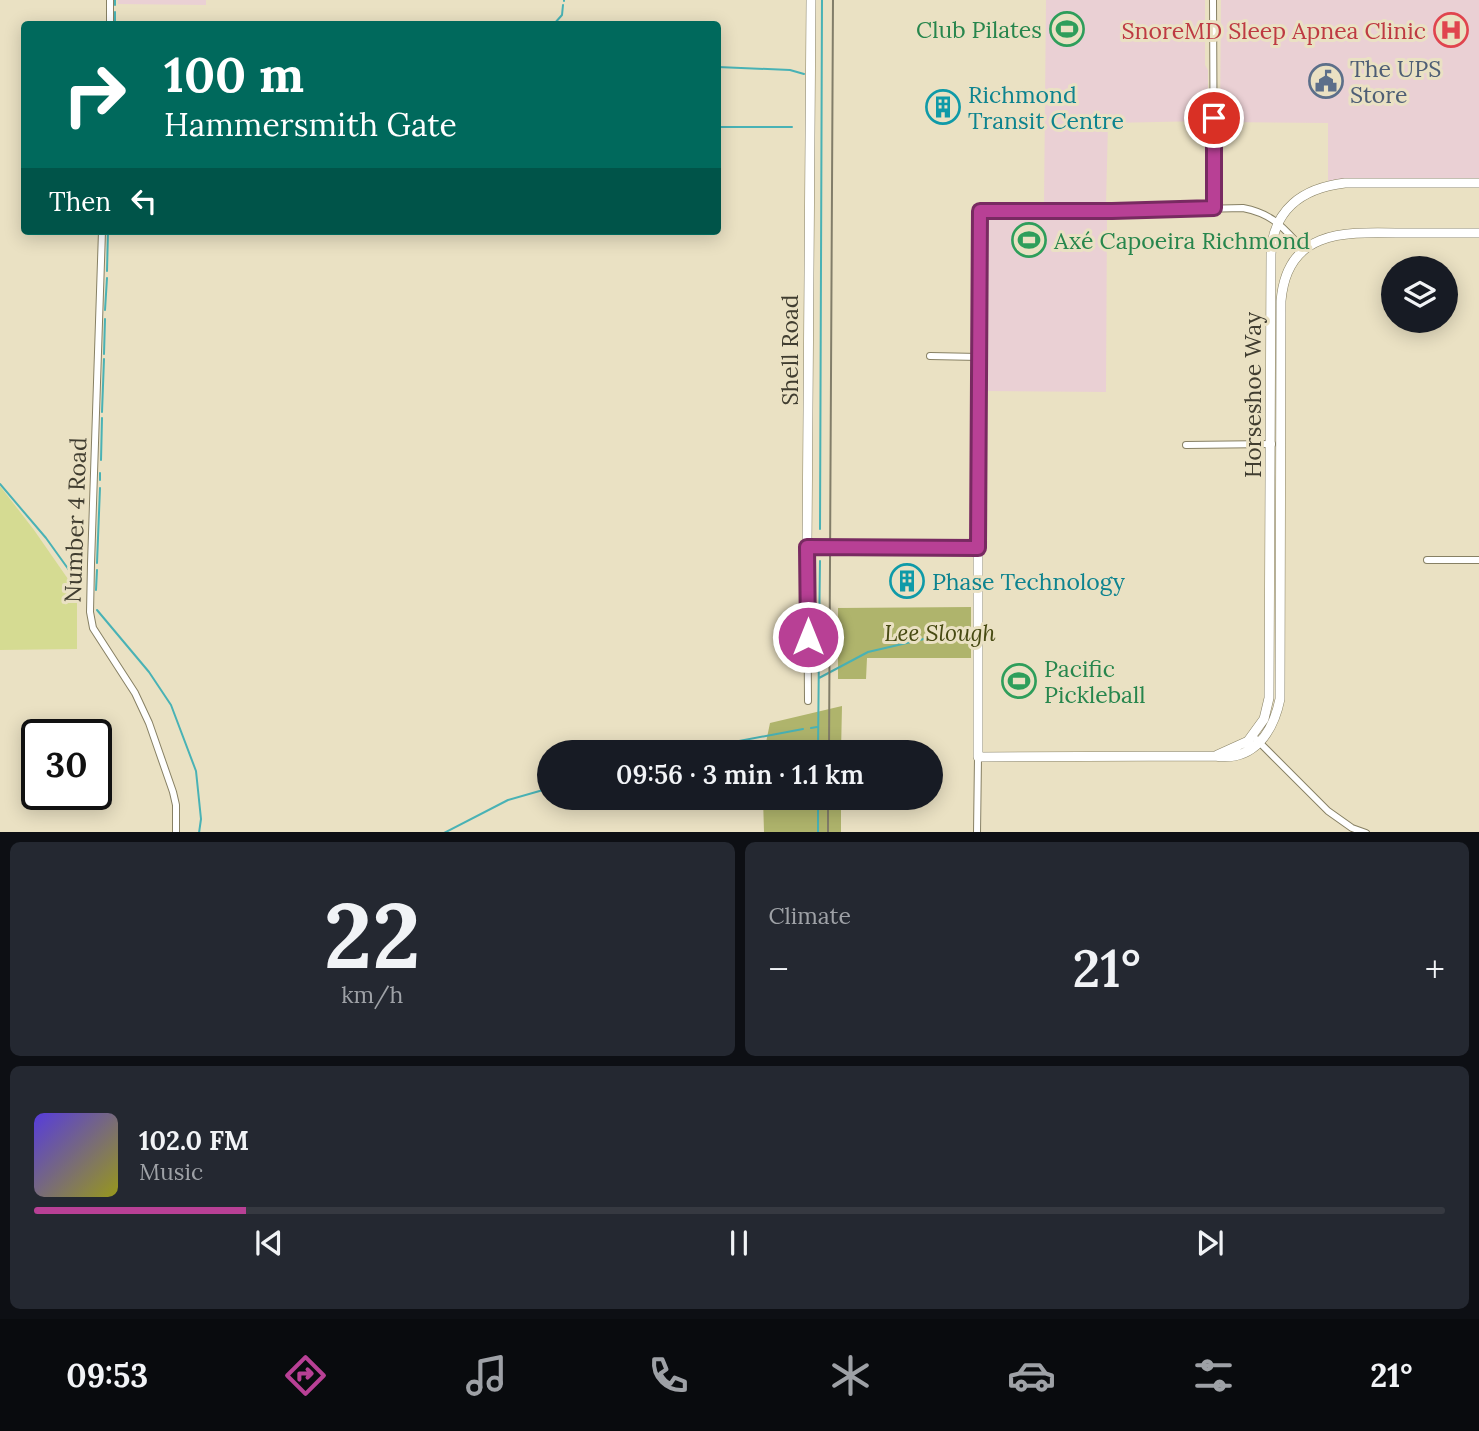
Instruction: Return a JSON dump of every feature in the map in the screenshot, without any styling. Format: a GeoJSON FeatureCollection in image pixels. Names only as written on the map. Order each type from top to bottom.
{"type":"FeatureCollection","features":[{"type":"Feature","properties":{"kind":"street"},"geometry":{"type":"LineString","coordinates":[[110,0],[110,21]]}},
{"type":"Feature","properties":{"kind":"street","name":"Shell Road"},"geometry":{"type":"LineString","coordinates":[[808,701],[811,0]]}},
{"type":"Feature","properties":{"kind":"street"},"geometry":{"type":"LineString","coordinates":[[1213,0],[1214,208]]}},
{"type":"Feature","properties":{"kind":"street"},"geometry":{"type":"LineString","coordinates":[[1278,222],[1300,198],[1326,185],[1479,183]]}},
{"type":"Feature","properties":{"kind":"street"},"geometry":{"type":"LineString","coordinates":[[977,832],[980,211],[1247,209],[1278,222],[1304,250],[1317,241],[1336,234],[1479,233]]}},
{"type":"Feature","properties":{"kind":"street","name":"Horseshoe Way"},"geometry":{"type":"LineString","coordinates":[[1257,739],[1275,719],[1280,699],[1275,444],[1276,315],[1271,245],[1278,222]]}},
{"type":"Feature","properties":{"kind":"street","name":"Number 4 Road"},"geometry":{"type":"LineString","coordinates":[[102,235],[90,619],[97,635],[135,693],[149,723],[173,792],[176,832]]}},
{"type":"Feature","properties":{"kind":"street","name":"Horseshoe Way"},"geometry":{"type":"LineString","coordinates":[[1276,315],[1289,269],[1304,250]]}},
{"type":"Feature","properties":{"kind":"street"},"geometry":{"type":"LineString","coordinates":[[930,356],[979,357]]}},
{"type":"Feature","properties":{"kind":"street"},"geometry":{"type":"LineString","coordinates":[[1186,445],[1275,444]]}},
{"type":"Feature","properties":{"kind":"street"},"geometry":{"type":"LineString","coordinates":[[807,547],[978,548]]}},
{"type":"Feature","properties":{"kind":"street"},"geometry":{"type":"LineString","coordinates":[[1427,560],[1479,561]]}},
{"type":"Feature","properties":{"kind":"street"},"geometry":{"type":"LineString","coordinates":[[978,757],[1215,756],[1257,739],[1335,817],[1352,828],[1366,832]]}},
{"type":"Feature","properties":{"kind":"shaded area"},"geometry":{"type":"Polygon","coordinates":[[[118,0],[206,0],[206,5],[118,4],[118,0]]]}},
{"type":"Feature","properties":{"kind":"shaded area"},"geometry":{"type":"Polygon","coordinates":[[[1046,0],[1205,0],[1208,108],[1205,121],[1108,123],[1106,205],[1044,205],[1046,0]]]}},
{"type":"Feature","properties":{"kind":"shaded area"},"geometry":{"type":"Polygon","coordinates":[[[1221,0],[1479,0],[1479,180],[1328,181],[1328,123],[1220,122],[1221,0]]]}},
{"type":"Feature","properties":{"kind":"shaded area"},"geometry":{"type":"Polygon","coordinates":[[[998,216],[1107,216],[1106,392],[984,391],[985,228],[988,220],[998,216]]]}},
{"type":"Feature","properties":{"kind":"green space"},"geometry":{"type":"Polygon","coordinates":[[[0,486],[77,592],[77,649],[0,650],[0,486]]]}},
{"type":"Feature","properties":{"kind":"green space","name":"Lee Slough"},"geometry":{"type":"Polygon","coordinates":[[[971,607],[971,658],[867,658],[866,679],[838,679],[838,608],[971,607]]]}},
{"type":"Feature","properties":{"kind":"green space"},"geometry":{"type":"Polygon","coordinates":[[[842,706],[841,740],[766,740],[770,723],[842,706]]]}},
{"type":"Feature","properties":{"kind":"green space"},"geometry":{"type":"Polygon","coordinates":[[[763,810],[841,810],[841,832],[764,832],[763,810]]]}},
{"type":"Feature","properties":{"kind":"waterway"},"geometry":{"type":"LineString","coordinates":[[115,0],[115,5]]}},
{"type":"Feature","properties":{"kind":"waterway"},"geometry":{"type":"LineString","coordinates":[[820,529],[822,0]]}},
{"type":"Feature","properties":{"kind":"waterway"},"geometry":{"type":"LineString","coordinates":[[557,21],[562,15],[563,5]]}},
{"type":"Feature","properties":{"kind":"waterway"},"geometry":{"type":"LineString","coordinates":[[115,12],[115,21]]}},
{"type":"Feature","properties":{"kind":"waterway"},"geometry":{"type":"LineString","coordinates":[[721,67],[790,70],[804,74]]}},
{"type":"Feature","properties":{"kind":"waterway"},"geometry":{"type":"LineString","coordinates":[[721,127],[792,127]]}},
{"type":"Feature","properties":{"kind":"waterway"},"geometry":{"type":"LineString","coordinates":[[107,271],[108,235]]}},
{"type":"Feature","properties":{"kind":"waterway"},"geometry":{"type":"LineString","coordinates":[[105,310],[107,278]]}},
{"type":"Feature","properties":{"kind":"waterway"},"geometry":{"type":"LineString","coordinates":[[104,354],[105,319]]}},
{"type":"Feature","properties":{"kind":"waterway"},"geometry":{"type":"LineString","coordinates":[[102,412],[104,359]]}},
{"type":"Feature","properties":{"kind":"waterway"},"geometry":{"type":"LineString","coordinates":[[101,460],[102,418]]}},
{"type":"Feature","properties":{"kind":"waterway"},"geometry":{"type":"LineString","coordinates":[[100,473],[100,480]]}},
{"type":"Feature","properties":{"kind":"waterway"},"geometry":{"type":"LineString","coordinates":[[0,484],[46,538],[79,584]]}},
{"type":"Feature","properties":{"kind":"waterway"},"geometry":{"type":"LineString","coordinates":[[97,563],[100,488]]}},
{"type":"Feature","properties":{"kind":"waterway"},"geometry":{"type":"LineString","coordinates":[[819,640],[820,561]]}},
{"type":"Feature","properties":{"kind":"waterway"},"geometry":{"type":"LineString","coordinates":[[96,590],[97,570]]}},
{"type":"Feature","properties":{"kind":"waterway"},"geometry":{"type":"LineString","coordinates":[[97,610],[149,672],[171,705],[196,771],[201,819],[199,832]]}},
{"type":"Feature","properties":{"kind":"waterway"},"geometry":{"type":"LineString","coordinates":[[819,678],[868,652],[941,635],[965,634]]}},
{"type":"Feature","properties":{"kind":"waterway"},"geometry":{"type":"LineString","coordinates":[[818,740],[819,647]]}},
{"type":"Feature","properties":{"kind":"waterway"},"geometry":{"type":"LineString","coordinates":[[811,728],[817,727]]}},
{"type":"Feature","properties":{"kind":"waterway"},"geometry":{"type":"LineString","coordinates":[[745,740],[803,729]]}},
{"type":"Feature","properties":{"kind":"waterway"},"geometry":{"type":"LineString","coordinates":[[446,832],[508,800],[537,792]]}},
{"type":"Feature","properties":{"kind":"waterway"},"geometry":{"type":"LineString","coordinates":[[818,810],[818,832]]}},
{"type":"Feature","properties":{"kind":"railway"},"geometry":{"type":"LineString","coordinates":[[829,740],[833,0]]}},
{"type":"Feature","properties":{"kind":"railway"},"geometry":{"type":"LineString","coordinates":[[828,810],[828,832]]}},
{"type":"Feature","properties":{"kind":"place","name":"Club Pilates"},"geometry":{"type":"Point","coordinates":[1067,29]}},
{"type":"Feature","properties":{"kind":"place","name":"SnoreMD Sleep Apnea Clinic"},"geometry":{"type":"Point","coordinates":[1451,30]}},
{"type":"Feature","properties":{"kind":"place","name":"The UPS Store"},"geometry":{"type":"Point","coordinates":[1326,81]}},
{"type":"Feature","properties":{"kind":"place","name":"Richmond Transit Centre"},"geometry":{"type":"Point","coordinates":[943,107]}},
{"type":"Feature","properties":{"kind":"place","name":"Axé Capoeira Richmond"},"geometry":{"type":"Point","coordinates":[1029,240]}},
{"type":"Feature","properties":{"kind":"place","name":"Phase Technology"},"geometry":{"type":"Point","coordinates":[907,581]}},
{"type":"Feature","properties":{"kind":"place","name":"Pacific Pickleball"},"geometry":{"type":"Point","coordinates":[1019,681]}},
{"type":"Feature","properties":{"kind":"route"},"geometry":{"type":"LineString","coordinates":[[808,637],[807,547],[978,548],[980,211],[1214,208],[1214,118]]}}]}
